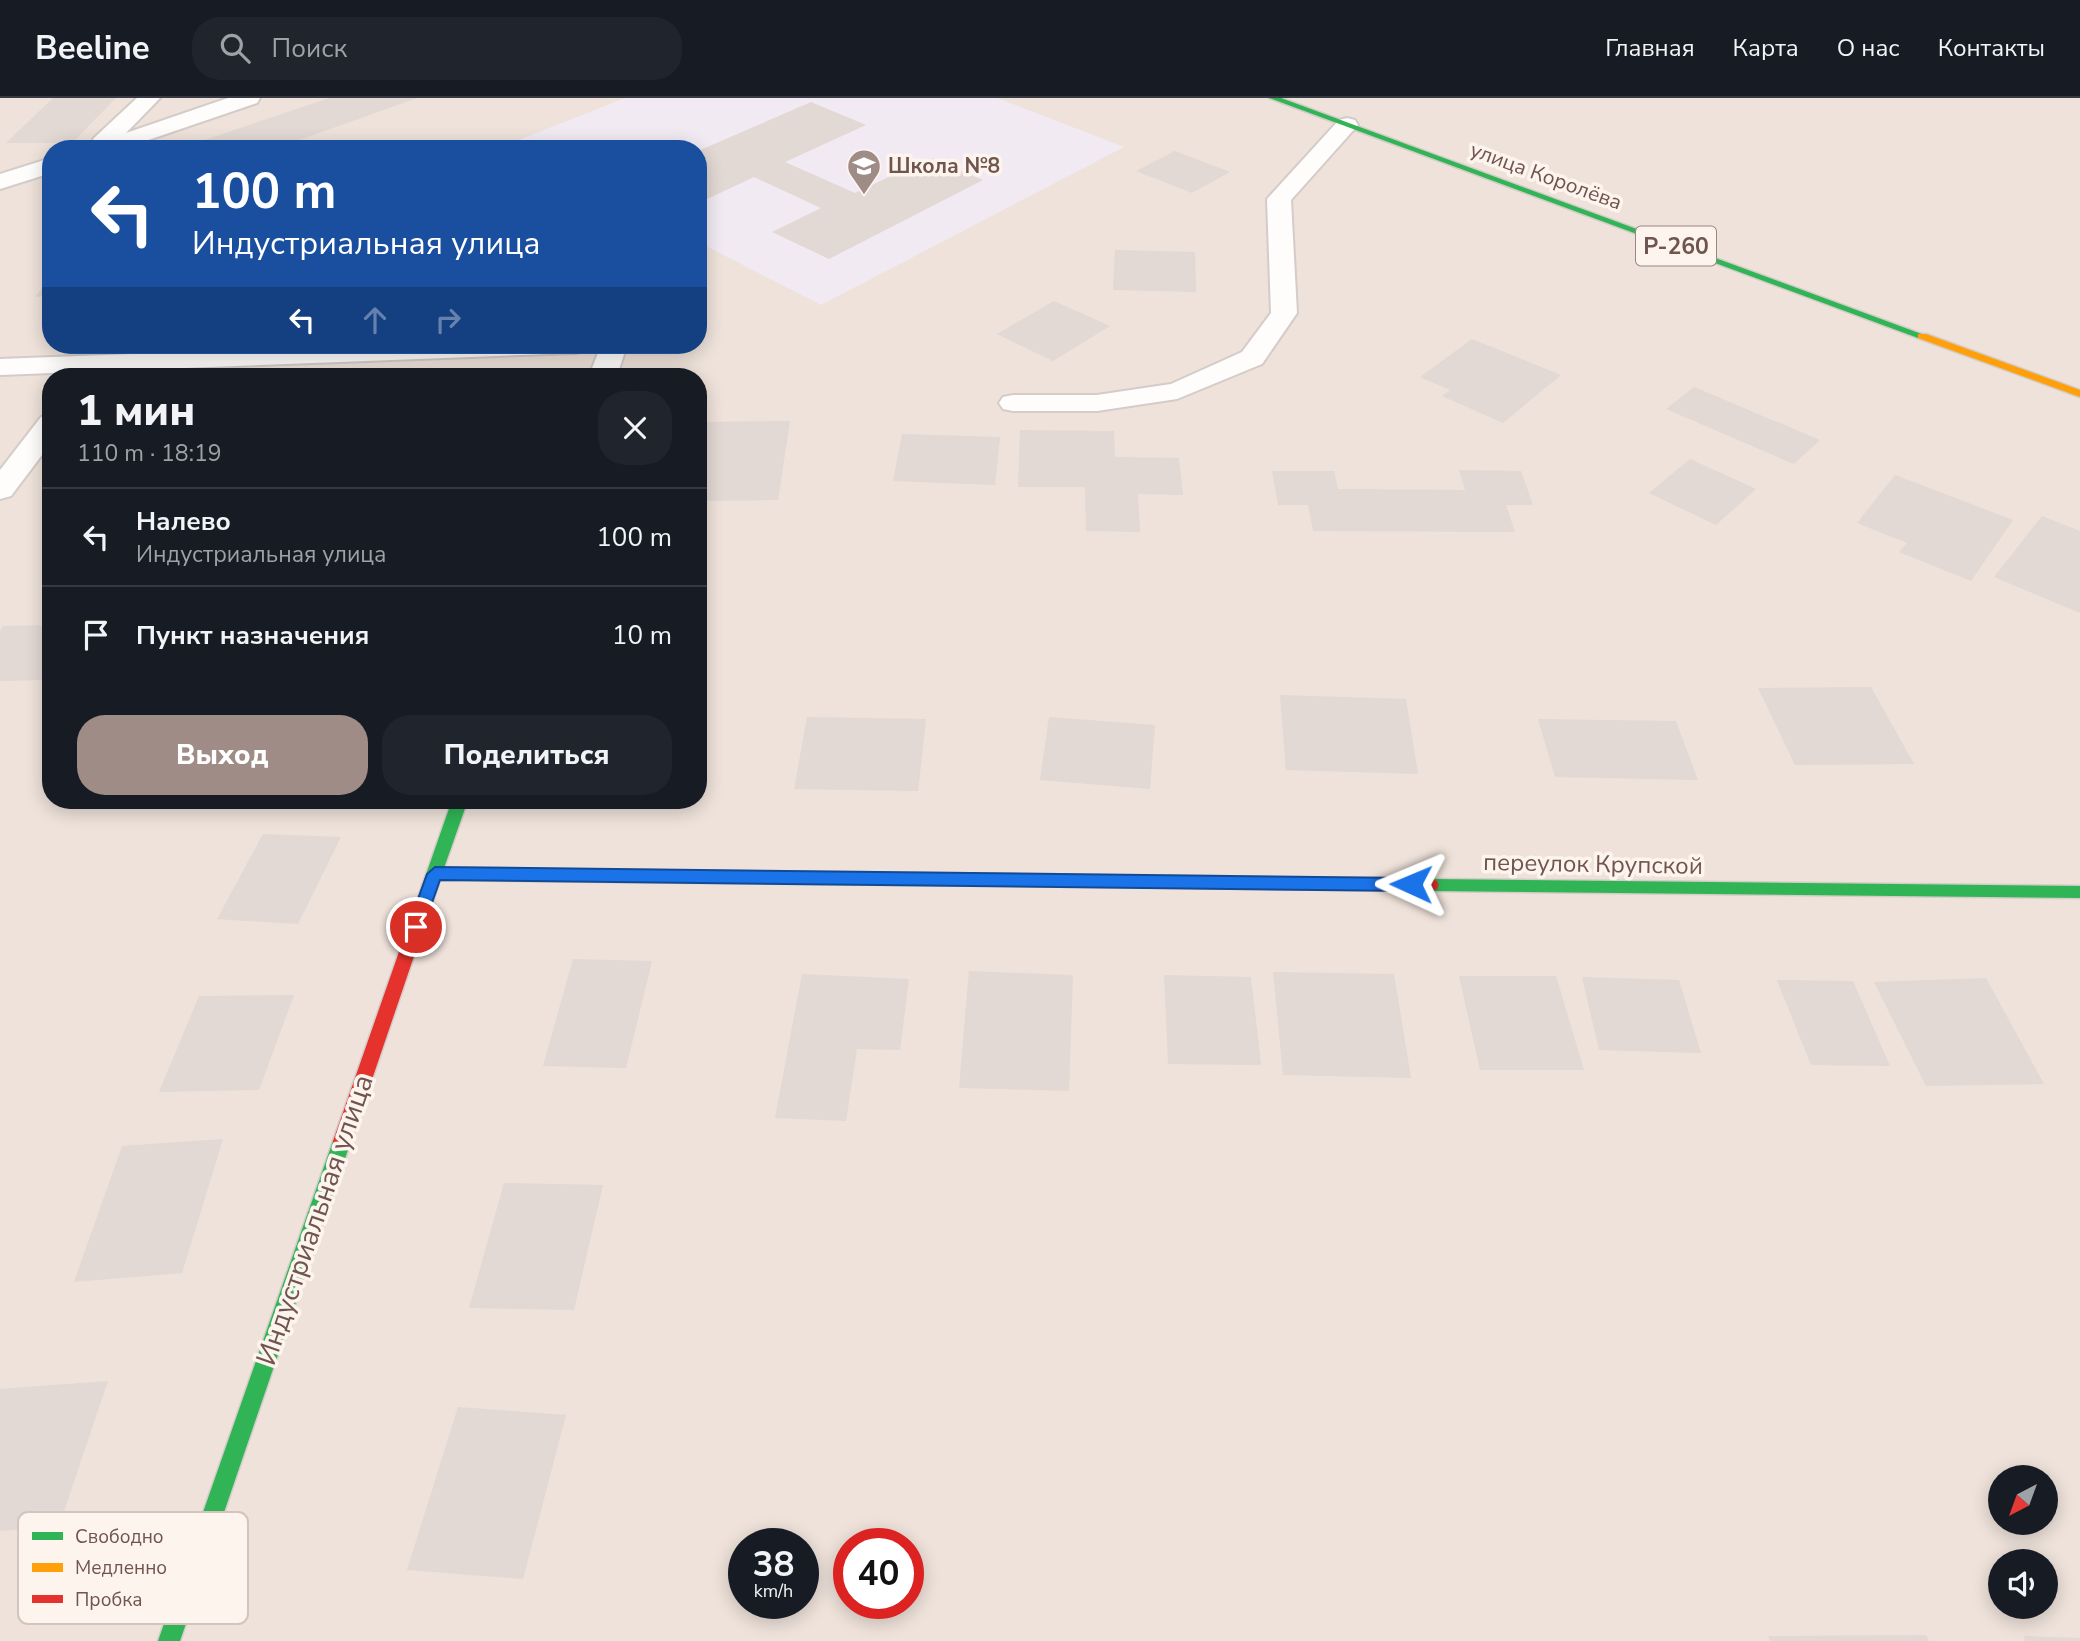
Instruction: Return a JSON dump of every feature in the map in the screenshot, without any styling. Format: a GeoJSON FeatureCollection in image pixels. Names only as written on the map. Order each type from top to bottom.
{"type":"FeatureCollection","features":[{"type":"Feature","properties":{"kind":"main road","name":"улица Королёва"},"geometry":{"type":"LineString","coordinates":[[1273,98],[2080,394]]}},
{"type":"Feature","properties":{"kind":"main road","name":"Индустриальная улица"},"geometry":{"type":"LineString","coordinates":[[214,1512],[457,809]]}},
{"type":"Feature","properties":{"kind":"main road","name":"переулок Крупской"},"geometry":{"type":"LineString","coordinates":[[435,874],[2080,892]]}},
{"type":"Feature","properties":{"kind":"main road","name":"Индустриальная улица"},"geometry":{"type":"LineString","coordinates":[[169,1641],[175,1624]]}},
{"type":"Feature","properties":{"kind":"street"},"geometry":{"type":"LineString","coordinates":[[107,140],[149,98]]}},
{"type":"Feature","properties":{"kind":"street"},"geometry":{"type":"LineString","coordinates":[[125,140],[249,98]]}},
{"type":"Feature","properties":{"kind":"street"},"geometry":{"type":"LineString","coordinates":[[1013,403],[1097,403],[1177,391],[1252,358],[1284,313],[1279,199],[1347,125]]}},
{"type":"Feature","properties":{"kind":"street"},"geometry":{"type":"LineString","coordinates":[[0,182],[42,168]]}},
{"type":"Feature","properties":{"kind":"street"},"geometry":{"type":"LineString","coordinates":[[130,368],[401,354]]}},
{"type":"Feature","properties":{"kind":"street"},"geometry":{"type":"LineString","coordinates":[[0,367],[42,368]]}},
{"type":"Feature","properties":{"kind":"street"},"geometry":{"type":"LineString","coordinates":[[0,490],[42,435]]}},
{"type":"Feature","properties":{"kind":"shaded area"},"geometry":{"type":"Polygon","coordinates":[[[0,98],[2080,98],[2080,1641],[0,1641],[0,98]]]}},
{"type":"Feature","properties":{"kind":"shaded area","name":"Школа №8"},"geometry":{"type":"Polygon","coordinates":[[[625,98],[997,98],[1124,147],[821,305],[707,247],[707,140],[519,140],[625,98]]]}},
{"type":"Feature","properties":{"kind":"building"},"geometry":{"type":"Polygon","coordinates":[[[53,98],[116,98],[75,140],[6,143],[53,98]]]}},
{"type":"Feature","properties":{"kind":"building"},"geometry":{"type":"Polygon","coordinates":[[[329,98],[417,98],[299,140],[205,140],[329,98]]]}},
{"type":"Feature","properties":{"kind":"building"},"geometry":{"type":"Polygon","coordinates":[[[811,102],[866,125],[785,162],[855,193],[929,158],[983,180],[829,259],[772,232],[821,208],[754,177],[707,199],[707,147],[811,102]]]}},
{"type":"Feature","properties":{"kind":"building"},"geometry":{"type":"Polygon","coordinates":[[[1175,151],[1230,172],[1192,193],[1136,171],[1175,151]]]}},
{"type":"Feature","properties":{"kind":"building"},"geometry":{"type":"Polygon","coordinates":[[[1115,250],[1195,252],[1196,292],[1113,290],[1115,250]]]}},
{"type":"Feature","properties":{"kind":"building"},"geometry":{"type":"Polygon","coordinates":[[[1054,301],[1110,326],[1053,361],[997,334],[1054,301]]]}},
{"type":"Feature","properties":{"kind":"building"},"geometry":{"type":"Polygon","coordinates":[[[1472,339],[1561,375],[1503,423],[1442,396],[1450,390],[1420,377],[1472,339]]]}},
{"type":"Feature","properties":{"kind":"building"},"geometry":{"type":"Polygon","coordinates":[[[1694,387],[1820,440],[1794,464],[1666,409],[1694,387]]]}},
{"type":"Feature","properties":{"kind":"building"},"geometry":{"type":"Polygon","coordinates":[[[790,421],[778,500],[707,501],[707,422],[790,421]]]}},
{"type":"Feature","properties":{"kind":"building"},"geometry":{"type":"Polygon","coordinates":[[[1020,430],[1114,431],[1115,457],[1179,458],[1183,495],[1138,494],[1140,532],[1086,531],[1085,487],[1018,487],[1020,430]]]}},
{"type":"Feature","properties":{"kind":"building"},"geometry":{"type":"Polygon","coordinates":[[[902,434],[1000,437],[995,485],[893,481],[902,434]]]}},
{"type":"Feature","properties":{"kind":"building"},"geometry":{"type":"Polygon","coordinates":[[[1690,459],[1756,489],[1716,525],[1649,493],[1690,459]]]}},
{"type":"Feature","properties":{"kind":"building"},"geometry":{"type":"Polygon","coordinates":[[[1459,470],[1521,471],[1533,505],[1506,505],[1515,532],[1313,531],[1308,505],[1278,505],[1272,471],[1334,471],[1338,489],[1465,490],[1459,470]]]}},
{"type":"Feature","properties":{"kind":"building"},"geometry":{"type":"Polygon","coordinates":[[[1895,475],[2013,520],[1971,581],[1899,552],[1907,543],[1857,523],[1895,475]]]}},
{"type":"Feature","properties":{"kind":"building"},"geometry":{"type":"Polygon","coordinates":[[[2042,516],[2080,531],[2080,613],[1994,577],[2042,516]]]}},
{"type":"Feature","properties":{"kind":"building"},"geometry":{"type":"Polygon","coordinates":[[[42,625],[42,680],[0,681],[0,631],[3,626],[42,625]]]}},
{"type":"Feature","properties":{"kind":"building"},"geometry":{"type":"Polygon","coordinates":[[[1871,687],[1914,764],[1795,765],[1758,688],[1871,687]]]}},
{"type":"Feature","properties":{"kind":"building"},"geometry":{"type":"Polygon","coordinates":[[[1280,695],[1406,699],[1418,774],[1286,770],[1280,695]]]}},
{"type":"Feature","properties":{"kind":"building"},"geometry":{"type":"Polygon","coordinates":[[[807,717],[926,719],[918,791],[794,789],[807,717]]]}},
{"type":"Feature","properties":{"kind":"building"},"geometry":{"type":"Polygon","coordinates":[[[1049,717],[1155,725],[1150,789],[1040,780],[1049,717]]]}},
{"type":"Feature","properties":{"kind":"building"},"geometry":{"type":"Polygon","coordinates":[[[1538,719],[1676,721],[1698,780],[1555,777],[1538,719]]]}},
{"type":"Feature","properties":{"kind":"building"},"geometry":{"type":"Polygon","coordinates":[[[263,834],[341,837],[298,924],[217,919],[263,834]]]}},
{"type":"Feature","properties":{"kind":"building"},"geometry":{"type":"Polygon","coordinates":[[[573,959],[652,961],[626,1068],[543,1066],[573,959]]]}},
{"type":"Feature","properties":{"kind":"building"},"geometry":{"type":"Polygon","coordinates":[[[969,971],[1073,975],[1069,1091],[959,1088],[969,971]]]}},
{"type":"Feature","properties":{"kind":"building"},"geometry":{"type":"Polygon","coordinates":[[[1273,972],[1394,974],[1411,1078],[1283,1075],[1273,972]]]}},
{"type":"Feature","properties":{"kind":"building"},"geometry":{"type":"Polygon","coordinates":[[[802,974],[909,979],[900,1050],[857,1049],[846,1121],[775,1118],[802,974]]]}},
{"type":"Feature","properties":{"kind":"building"},"geometry":{"type":"Polygon","coordinates":[[[1164,975],[1251,977],[1261,1065],[1168,1064],[1164,975]]]}},
{"type":"Feature","properties":{"kind":"building"},"geometry":{"type":"Polygon","coordinates":[[[1459,976],[1556,976],[1584,1070],[1480,1070],[1459,976]]]}},
{"type":"Feature","properties":{"kind":"building"},"geometry":{"type":"Polygon","coordinates":[[[1582,977],[1679,980],[1701,1053],[1599,1050],[1582,977]]]}},
{"type":"Feature","properties":{"kind":"building"},"geometry":{"type":"Polygon","coordinates":[[[1986,978],[2044,1084],[1926,1086],[1874,982],[1986,978]]]}},
{"type":"Feature","properties":{"kind":"building"},"geometry":{"type":"Polygon","coordinates":[[[1777,980],[1853,981],[1890,1066],[1811,1065],[1777,980]]]}},
{"type":"Feature","properties":{"kind":"building"},"geometry":{"type":"Polygon","coordinates":[[[294,995],[259,1090],[159,1092],[199,996],[294,995]]]}},
{"type":"Feature","properties":{"kind":"building"},"geometry":{"type":"Polygon","coordinates":[[[223,1139],[182,1273],[74,1282],[122,1146],[223,1139]]]}},
{"type":"Feature","properties":{"kind":"building"},"geometry":{"type":"Polygon","coordinates":[[[504,1183],[603,1185],[574,1310],[469,1308],[504,1183]]]}},
{"type":"Feature","properties":{"kind":"building"},"geometry":{"type":"Polygon","coordinates":[[[108,1381],[64,1512],[18,1512],[18,1529],[0,1531],[0,1389],[108,1381]]]}},
{"type":"Feature","properties":{"kind":"building"},"geometry":{"type":"Polygon","coordinates":[[[458,1407],[566,1415],[523,1579],[407,1570],[458,1407]]]}},
{"type":"Feature","properties":{"kind":"building"},"geometry":{"type":"Polygon","coordinates":[[[1926,1635],[1929,1641],[1770,1641],[1768,1636],[1926,1635]]]}},
{"type":"Feature","properties":{"kind":"building"},"geometry":{"type":"Polygon","coordinates":[[[2024,1636],[2080,1638],[2080,1641],[2025,1641],[2024,1636]]]}},
{"type":"Feature","properties":{"kind":"traffic: fast"},"geometry":{"type":"LineString","coordinates":[[1273,98],[1922,336]]}},
{"type":"Feature","properties":{"kind":"traffic: fast"},"geometry":{"type":"LineString","coordinates":[[430,886],[457,809]]}},
{"type":"Feature","properties":{"kind":"traffic: fast"},"geometry":{"type":"LineString","coordinates":[[434,874],[1198,882]]}},
{"type":"Feature","properties":{"kind":"traffic: fast"},"geometry":{"type":"LineString","coordinates":[[1431,885],[2080,892]]}},
{"type":"Feature","properties":{"kind":"traffic: fast"},"geometry":{"type":"LineString","coordinates":[[214,1512],[342,1141]]}},
{"type":"Feature","properties":{"kind":"traffic: fast"},"geometry":{"type":"LineString","coordinates":[[169,1641],[175,1624]]}},
{"type":"Feature","properties":{"kind":"traffic: slow"},"geometry":{"type":"LineString","coordinates":[[1922,336],[2080,394]]}},
{"type":"Feature","properties":{"kind":"traffic: jam"},"geometry":{"type":"LineString","coordinates":[[1198,882],[1431,885]]}},
{"type":"Feature","properties":{"kind":"traffic: jam"},"geometry":{"type":"LineString","coordinates":[[342,1141],[430,886]]}},
{"type":"Feature","properties":{"kind":"place","name":"Школа №8"},"geometry":{"type":"Point","coordinates":[864,196]}},
{"type":"Feature","properties":{"kind":"route"},"geometry":{"type":"LineString","coordinates":[[416,927],[435,874],[1411,884]]}}]}
